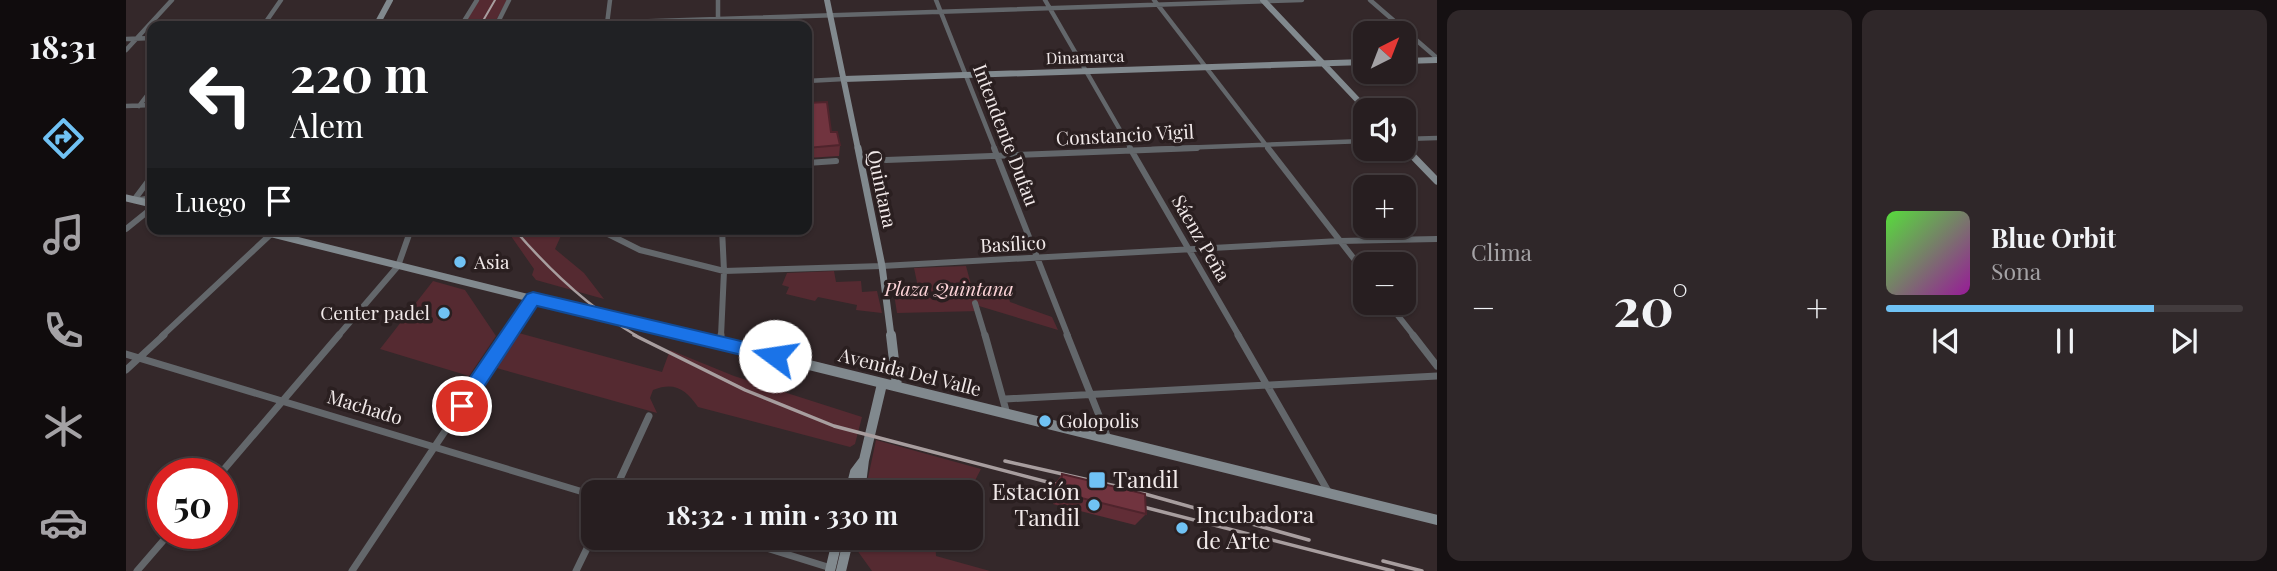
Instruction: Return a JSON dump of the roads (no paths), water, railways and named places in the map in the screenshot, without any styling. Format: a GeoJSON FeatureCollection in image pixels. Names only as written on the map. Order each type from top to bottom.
{"type":"FeatureCollection","features":[{"type":"Feature","properties":{"kind":"street"},"geometry":{"type":"LineString","coordinates":[[153,21],[172,0]]}},
{"type":"Feature","properties":{"kind":"street"},"geometry":{"type":"LineString","coordinates":[[266,21],[281,0]]}},
{"type":"Feature","properties":{"kind":"street"},"geometry":{"type":"LineString","coordinates":[[379,21],[390,0]]}},
{"type":"Feature","properties":{"kind":"street"},"geometry":{"type":"LineString","coordinates":[[464,21],[477,0]]}},
{"type":"Feature","properties":{"kind":"street"},"geometry":{"type":"LineString","coordinates":[[500,21],[509,0]]}},
{"type":"Feature","properties":{"kind":"street"},"geometry":{"type":"LineString","coordinates":[[607,21],[610,0]]}},
{"type":"Feature","properties":{"kind":"street"},"geometry":{"type":"LineString","coordinates":[[718,0],[718,19]]}},
{"type":"Feature","properties":{"kind":"street","name":"Quintana"},"geometry":{"type":"LineString","coordinates":[[827,0],[882,266],[897,387]]}},
{"type":"Feature","properties":{"kind":"street","name":"Intendente Dufau"},"geometry":{"type":"LineString","coordinates":[[936,0],[1108,439]]}},
{"type":"Feature","properties":{"kind":"street","name":"Sáenz Peña"},"geometry":{"type":"LineString","coordinates":[[1045,0],[1329,493]]}},
{"type":"Feature","properties":{"kind":"street"},"geometry":{"type":"LineString","coordinates":[[1154,0],[1353,258]]}},
{"type":"Feature","properties":{"kind":"street"},"geometry":{"type":"LineString","coordinates":[[674,21],[1302,0]]}},
{"type":"Feature","properties":{"kind":"street"},"geometry":{"type":"LineString","coordinates":[[1370,0],[1437,59]]}},
{"type":"Feature","properties":{"kind":"street"},"geometry":{"type":"LineString","coordinates":[[1264,1],[1355,98]]}},
{"type":"Feature","properties":{"kind":"street"},"geometry":{"type":"LineString","coordinates":[[126,50],[147,27]]}},
{"type":"Feature","properties":{"kind":"street"},"geometry":{"type":"LineString","coordinates":[[126,39],[147,38]]}},
{"type":"Feature","properties":{"kind":"street"},"geometry":{"type":"LineString","coordinates":[[1416,60],[1437,59]]}},
{"type":"Feature","properties":{"kind":"street","name":"Dinamarca"},"geometry":{"type":"LineString","coordinates":[[812,81],[1353,63]]}},
{"type":"Feature","properties":{"kind":"street"},"geometry":{"type":"LineString","coordinates":[[139,106],[147,96]]}},
{"type":"Feature","properties":{"kind":"street"},"geometry":{"type":"LineString","coordinates":[[126,106],[147,105]]}},
{"type":"Feature","properties":{"kind":"street"},"geometry":{"type":"LineString","coordinates":[[1416,139],[1437,138]]}},
{"type":"Feature","properties":{"kind":"street","name":"Constancio Vigil"},"geometry":{"type":"LineString","coordinates":[[887,160],[1353,141]]}},
{"type":"Feature","properties":{"kind":"street"},"geometry":{"type":"LineString","coordinates":[[1416,159],[1437,181]]}},
{"type":"Feature","properties":{"kind":"street"},"geometry":{"type":"LineString","coordinates":[[812,163],[836,161]]}},
{"type":"Feature","properties":{"kind":"street"},"geometry":{"type":"LineString","coordinates":[[147,181],[130,199],[147,204]]}},
{"type":"Feature","properties":{"kind":"street"},"geometry":{"type":"LineString","coordinates":[[126,229],[147,210]]}},
{"type":"Feature","properties":{"kind":"street"},"geometry":{"type":"LineString","coordinates":[[126,370],[265,235]]}},
{"type":"Feature","properties":{"kind":"street","name":"Avenida Del Valle"},"geometry":{"type":"LineString","coordinates":[[279,235],[1437,520]]}},
{"type":"Feature","properties":{"kind":"street"},"geometry":{"type":"LineString","coordinates":[[234,458],[398,266],[409,235]]}},
{"type":"Feature","properties":{"kind":"street","name":"Basílico"},"geometry":{"type":"LineString","coordinates":[[610,235],[640,250],[724,271],[882,266],[1340,241],[1437,239]]}},
{"type":"Feature","properties":{"kind":"street"},"geometry":{"type":"LineString","coordinates":[[721,342],[724,271],[722,235]]}},
{"type":"Feature","properties":{"kind":"street"},"geometry":{"type":"LineString","coordinates":[[352,571],[533,299]]}},
{"type":"Feature","properties":{"kind":"street"},"geometry":{"type":"LineString","coordinates":[[975,303],[1005,399],[1007,414]]}},
{"type":"Feature","properties":{"kind":"street"},"geometry":{"type":"LineString","coordinates":[[1397,315],[1437,366]]}},
{"type":"Feature","properties":{"kind":"street","name":"Machado"},"geometry":{"type":"LineString","coordinates":[[126,354],[581,491]]}},
{"type":"Feature","properties":{"kind":"street"},"geometry":{"type":"LineString","coordinates":[[1005,399],[1437,376]]}},
{"type":"Feature","properties":{"kind":"street"},"geometry":{"type":"LineString","coordinates":[[863,480],[864,460],[882,384]]}},
{"type":"Feature","properties":{"kind":"street"},"geometry":{"type":"LineString","coordinates":[[620,480],[649,416]]}},
{"type":"Feature","properties":{"kind":"street"},"geometry":{"type":"LineString","coordinates":[[853,480],[855,472],[864,460]]}},
{"type":"Feature","properties":{"kind":"street"},"geometry":{"type":"LineString","coordinates":[[137,571],[156,549]]}},
{"type":"Feature","properties":{"kind":"street"},"geometry":{"type":"LineString","coordinates":[[576,571],[586,550]]}},
{"type":"Feature","properties":{"kind":"street"},"geometry":{"type":"LineString","coordinates":[[773,550],[837,570]]}},
{"type":"Feature","properties":{"kind":"street"},"geometry":{"type":"LineString","coordinates":[[837,570],[838,550]]}},
{"type":"Feature","properties":{"kind":"street"},"geometry":{"type":"LineString","coordinates":[[837,570],[844,550]]}},
{"type":"Feature","properties":{"kind":"railway"},"geometry":{"type":"LineString","coordinates":[[483,21],[495,0]]}},
{"type":"Feature","properties":{"kind":"railway"},"geometry":{"type":"LineString","coordinates":[[519,235],[571,288],[637,336]]}},
{"type":"Feature","properties":{"kind":"railway"},"geometry":{"type":"LineString","coordinates":[[634,335],[745,390],[834,426],[1074,489]]}},
{"type":"Feature","properties":{"kind":"railway"},"geometry":{"type":"LineString","coordinates":[[1005,461],[1120,487],[1309,540]]}},
{"type":"Feature","properties":{"kind":"railway"},"geometry":{"type":"LineString","coordinates":[[1128,503],[1393,571]]}},
{"type":"Feature","properties":{"kind":"railway"},"geometry":{"type":"LineString","coordinates":[[1383,561],[1422,571]]}},
{"type":"Feature","properties":{"kind":"place","name":"Asia"},"geometry":{"type":"Point","coordinates":[460,262]}},
{"type":"Feature","properties":{"kind":"place","name":"Center padel"},"geometry":{"type":"Point","coordinates":[444,313]}},
{"type":"Feature","properties":{"kind":"place","name":"Golopolis"},"geometry":{"type":"Point","coordinates":[1045,421]}},
{"type":"Feature","properties":{"kind":"place","name":"Tandil"},"geometry":{"type":"Point","coordinates":[1097,480]}},
{"type":"Feature","properties":{"kind":"place","name":"Estación Tandil"},"geometry":{"type":"Point","coordinates":[1094,505]}},
{"type":"Feature","properties":{"kind":"place","name":"Incubadora de Arte"},"geometry":{"type":"Point","coordinates":[1182,528]}},
{"type":"Feature","properties":{"kind":"park label","name":"Plaza Quintana"},"geometry":{"type":"Point","coordinates":[949,289]}}]}
